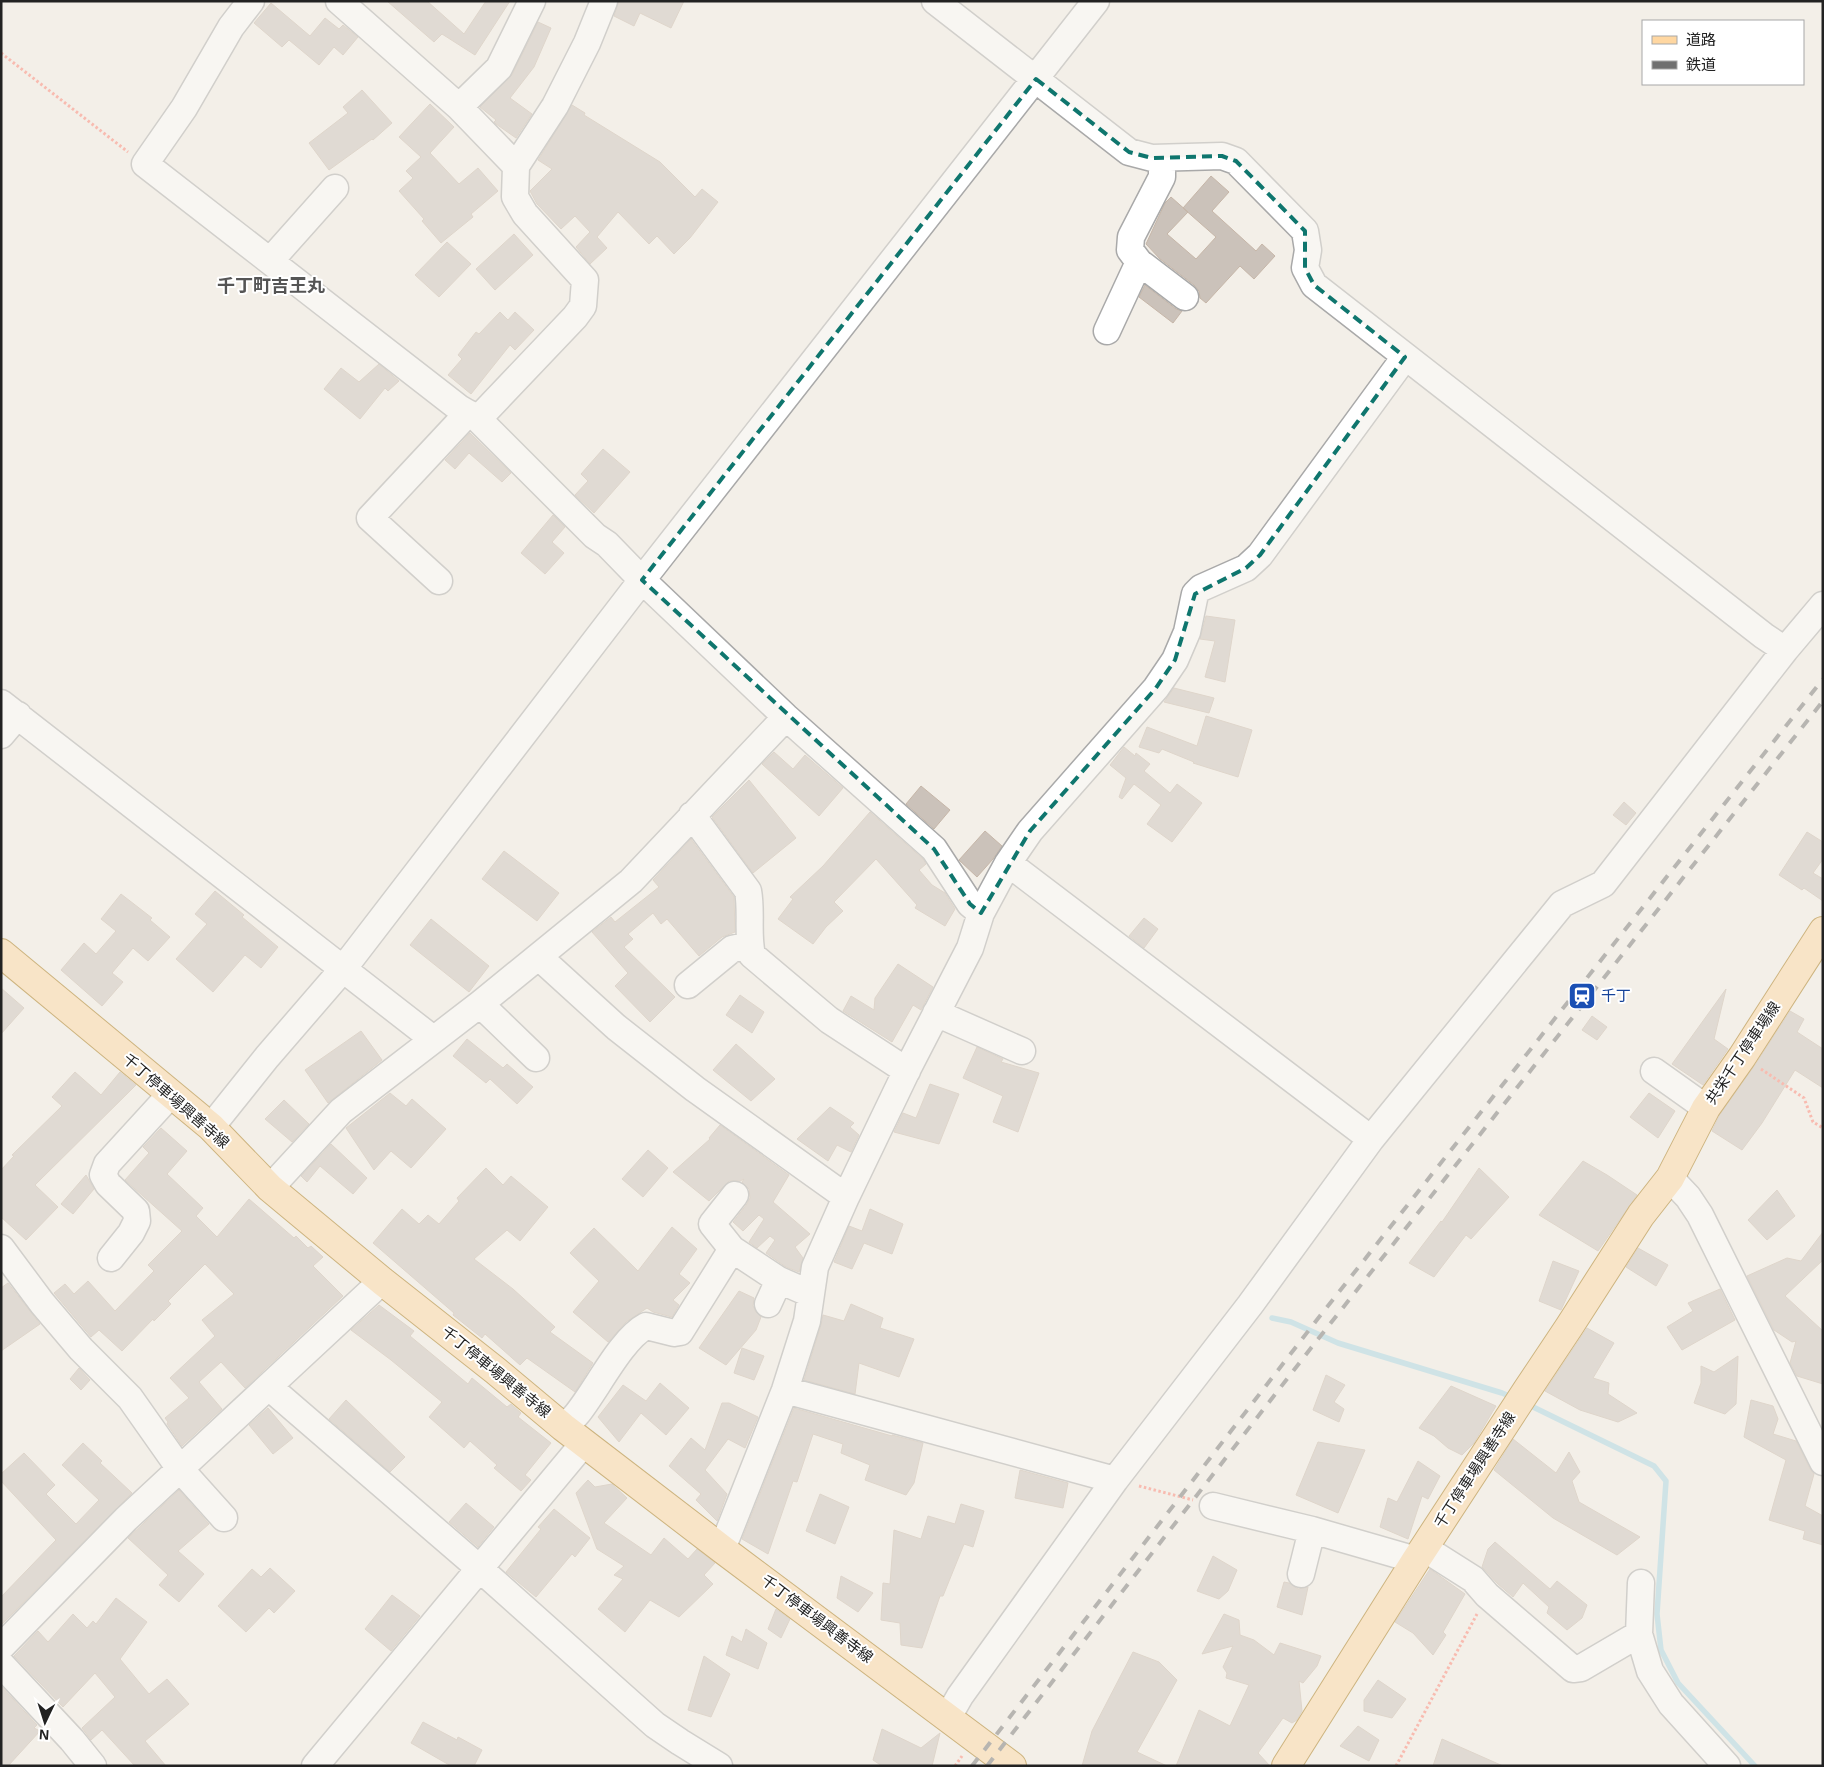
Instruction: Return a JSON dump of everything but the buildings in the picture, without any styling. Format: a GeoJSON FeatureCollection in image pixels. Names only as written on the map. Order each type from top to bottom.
{"type":"FeatureCollection","features":[{"type":"Feature","properties":{"kind":"main road","name":"共栄千丁停車場線"},"geometry":{"type":"LineString","coordinates":[[1670,1178],[1706,1108],[1742,1057],[1823,931]]}},
{"type":"Feature","properties":{"kind":"main road","name":"千丁停車場興善寺線"},"geometry":{"type":"LineString","coordinates":[[1,953],[210,1127],[270,1188],[382,1281],[574,1435],[722,1549],[1012,1766]]}},
{"type":"Feature","properties":{"kind":"main road","name":"千丁停車場興善寺線"},"geometry":{"type":"LineString","coordinates":[[1286,1766],[1420,1554],[1512,1416],[1641,1215],[1670,1178]]}},
{"type":"Feature","properties":{"kind":"street"},"geometry":{"type":"LineString","coordinates":[[251,1],[231,27],[184,108],[145,164],[473,416],[544,483],[555,497],[595,536],[607,544],[642,580],[786,717],[934,849],[970,904],[981,913]]}},
{"type":"Feature","properties":{"kind":"street"},"geometry":{"type":"LineString","coordinates":[[339,1],[459,106],[516,166]]}},
{"type":"Feature","properties":{"kind":"street"},"geometry":{"type":"LineString","coordinates":[[459,106],[499,68],[532,1]]}},
{"type":"Feature","properties":{"kind":"street"},"geometry":{"type":"LineString","coordinates":[[439,581],[370,518],[575,317],[583,306],[585,280],[525,214],[515,197],[516,166],[555,106],[587,42],[604,1]]}},
{"type":"Feature","properties":{"kind":"street"},"geometry":{"type":"LineString","coordinates":[[935,1],[1129,152],[1152,158],[1222,156],[1236,161],[1304,231],[1308,250],[1305,268],[1314,285],[1764,636],[1785,650]]}},
{"type":"Feature","properties":{"kind":"street"},"geometry":{"type":"LineString","coordinates":[[210,1127],[266,1057],[343,969],[642,580],[1096,1]]}},
{"type":"Feature","properties":{"kind":"street"},"geometry":{"type":"LineString","coordinates":[[1162,158],[1162,177],[1130,238],[1130,250],[1139,262],[1185,297]]}},
{"type":"Feature","properties":{"kind":"street"},"geometry":{"type":"LineString","coordinates":[[270,261],[336,188]]}},
{"type":"Feature","properties":{"kind":"street"},"geometry":{"type":"LineString","coordinates":[[1107,331],[1139,262]]}},
{"type":"Feature","properties":{"kind":"street"},"geometry":{"type":"LineString","coordinates":[[722,1549],[785,1390],[807,1321],[815,1267],[846,1197],[907,1071],[970,948],[981,913],[1008,863],[1030,831],[1156,688],[1175,660],[1187,632],[1195,594],[1201,588],[1246,568],[1260,554],[1405,357]]}},
{"type":"Feature","properties":{"kind":"street"},"geometry":{"type":"LineString","coordinates":[[948,1717],[960,1696],[1115,1480],[1250,1306],[1371,1139],[1562,904],[1603,884],[1785,650],[1823,605]]}},
{"type":"Feature","properties":{"kind":"street"},"geometry":{"type":"LineString","coordinates":[[1,736],[9,709],[433,1039]]}},
{"type":"Feature","properties":{"kind":"street"},"geometry":{"type":"LineString","coordinates":[[270,1188],[341,1110],[480,1004],[631,880],[786,717]]}},
{"type":"Feature","properties":{"kind":"street"},"geometry":{"type":"LineString","coordinates":[[692,815],[748,891],[752,955],[829,1020],[907,1071]]}},
{"type":"Feature","properties":{"kind":"street"},"geometry":{"type":"LineString","coordinates":[[1008,863],[1371,1139]]}},
{"type":"Feature","properties":{"kind":"street"},"geometry":{"type":"LineString","coordinates":[[688,985],[732,949],[750,945]]}},
{"type":"Feature","properties":{"kind":"street"},"geometry":{"type":"LineString","coordinates":[[539,957],[616,1027],[645,1050],[703,1095],[846,1197]]}},
{"type":"Feature","properties":{"kind":"street"},"geometry":{"type":"LineString","coordinates":[[480,1004],[536,1058]]}},
{"type":"Feature","properties":{"kind":"street"},"geometry":{"type":"LineString","coordinates":[[936,1013],[1022,1050]]}},
{"type":"Feature","properties":{"kind":"street"},"geometry":{"type":"LineString","coordinates":[[1654,1071],[1706,1108]]}},
{"type":"Feature","properties":{"kind":"street"},"geometry":{"type":"LineString","coordinates":[[111,1258],[138,1221],[136,1211],[108,1184],[103,1175],[107,1164],[171,1094]]}},
{"type":"Feature","properties":{"kind":"street"},"geometry":{"type":"LineString","coordinates":[[1670,1178],[1688,1197],[1700,1215],[1823,1462]]}},
{"type":"Feature","properties":{"kind":"street"},"geometry":{"type":"LineString","coordinates":[[734,1195],[712,1224],[732,1249],[779,1280],[811,1294]]}},
{"type":"Feature","properties":{"kind":"street"},"geometry":{"type":"LineString","coordinates":[[1,1248],[42,1303],[81,1348],[130,1398],[180,1469],[224,1518]]}},
{"type":"Feature","properties":{"kind":"street"},"geometry":{"type":"LineString","coordinates":[[315,1766],[479,1568],[574,1435],[576,1415],[638,1330],[646,1326],[674,1333],[680,1332],[732,1249]]}},
{"type":"Feature","properties":{"kind":"street"},"geometry":{"type":"LineString","coordinates":[[768,1304],[779,1280]]}},
{"type":"Feature","properties":{"kind":"street"},"geometry":{"type":"LineString","coordinates":[[1,1648],[126,1519],[382,1281]]}},
{"type":"Feature","properties":{"kind":"street"},"geometry":{"type":"LineString","coordinates":[[269,1387],[479,1568],[655,1725],[719,1766]]}},
{"type":"Feature","properties":{"kind":"street"},"geometry":{"type":"LineString","coordinates":[[785,1390],[1115,1480]]}},
{"type":"Feature","properties":{"kind":"street"},"geometry":{"type":"LineString","coordinates":[[1213,1506],[1420,1554],[1473,1580],[1487,1595],[1573,1670],[1581,1668],[1639,1634]]}},
{"type":"Feature","properties":{"kind":"street"},"geometry":{"type":"LineString","coordinates":[[1301,1574],[1312,1530]]}},
{"type":"Feature","properties":{"kind":"street"},"geometry":{"type":"LineString","coordinates":[[1641,1583],[1639,1634],[1650,1671],[1671,1704],[1727,1766]]}},
{"type":"Feature","properties":{"kind":"street"},"geometry":{"type":"LineString","coordinates":[[1,1664],[72,1740],[93,1766]]}},
{"type":"Feature","properties":{"kind":"path"},"geometry":{"type":"LineString","coordinates":[[1,53],[145,164]]}},
{"type":"Feature","properties":{"kind":"path"},"geometry":{"type":"LineString","coordinates":[[1742,1057],[1804,1098],[1813,1122],[1823,1128]]}},
{"type":"Feature","properties":{"kind":"path"},"geometry":{"type":"LineString","coordinates":[[1115,1480],[1213,1506]]}},
{"type":"Feature","properties":{"kind":"path"},"geometry":{"type":"LineString","coordinates":[[1396,1766],[1487,1595]]}},
{"type":"Feature","properties":{"kind":"highlighted area"},"geometry":{"type":"Polygon","coordinates":[[[1036,79],[1129,152],[1152,158],[1222,156],[1236,161],[1305,231],[1305,268],[1314,285],[1405,357],[1260,555],[1246,568],[1195,594],[1175,660],[1156,688],[1030,831],[981,913],[970,904],[934,849],[642,580],[1036,79]]]}},
{"type":"Feature","properties":{"kind":"waterway"},"geometry":{"type":"LineString","coordinates":[[1272,1318],[1291,1322],[1338,1343],[1514,1398]]}},
{"type":"Feature","properties":{"kind":"waterway"},"geometry":{"type":"LineString","coordinates":[[1527,1404],[1654,1466],[1666,1481],[1657,1614],[1661,1650],[1678,1683],[1755,1766]]}},
{"type":"Feature","properties":{"kind":"railway"},"geometry":{"type":"LineString","coordinates":[[972,1766],[1316,1321],[1823,679]]}},
{"type":"Feature","properties":{"kind":"railway"},"geometry":{"type":"LineString","coordinates":[[987,1766],[1311,1348],[1823,701]]}},
{"type":"Feature","properties":{"kind":"place","name":"千丁"},"geometry":{"type":"Point","coordinates":[1582,996]}},
{"type":"Feature","properties":{"kind":"district","name":"千丁町吉王丸"},"geometry":{"type":"Point","coordinates":[271,286]}}]}
